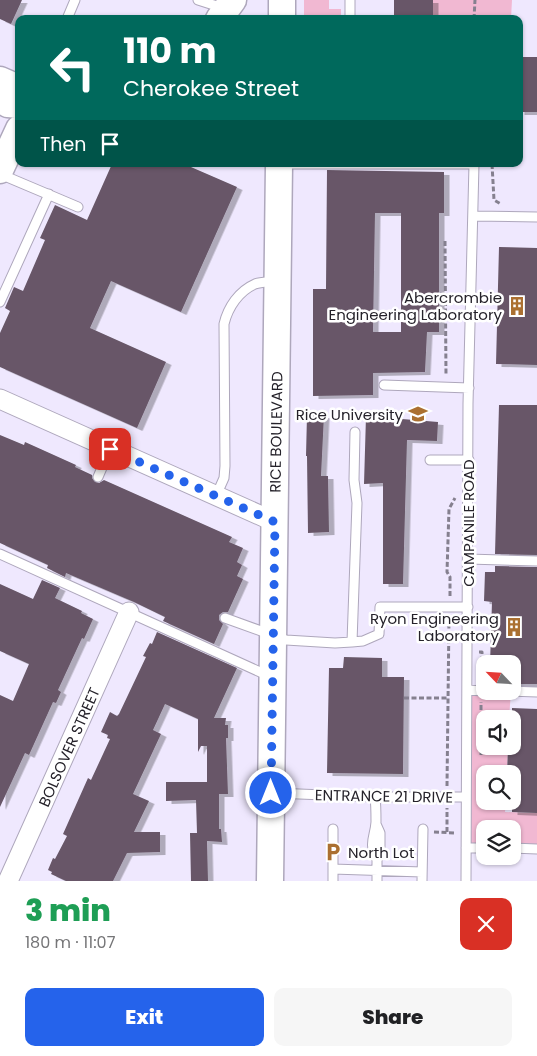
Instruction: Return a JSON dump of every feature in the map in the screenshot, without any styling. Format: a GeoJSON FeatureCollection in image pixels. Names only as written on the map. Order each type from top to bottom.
{"type":"FeatureCollection","features":[{"type":"Feature","properties":{"kind":"main road"},"geometry":{"type":"LineString","coordinates":[[282,0],[282,15]]}},
{"type":"Feature","properties":{"kind":"main road"},"geometry":{"type":"LineString","coordinates":[[0,80],[15,87]]}},
{"type":"Feature","properties":{"kind":"main road"},"geometry":{"type":"LineString","coordinates":[[0,100],[15,105]]}},
{"type":"Feature","properties":{"kind":"main road"},"geometry":{"type":"LineString","coordinates":[[0,172],[15,138]]}},
{"type":"Feature","properties":{"kind":"main road","name":"RICE BOULEVARD"},"geometry":{"type":"LineString","coordinates":[[270,881],[279,167]]}},
{"type":"Feature","properties":{"kind":"street"},"geometry":{"type":"LineString","coordinates":[[0,400],[275,522]]}},
{"type":"Feature","properties":{"kind":"street","name":"BOLSOVER STREET"},"geometry":{"type":"LineString","coordinates":[[8,881],[129,612]]}},
{"type":"Feature","properties":{"kind":"lane"},"geometry":{"type":"LineString","coordinates":[[69,15],[75,0]]}},
{"type":"Feature","properties":{"kind":"lane"},"geometry":{"type":"LineString","coordinates":[[198,0],[226,9]]}},
{"type":"Feature","properties":{"kind":"lane"},"geometry":{"type":"LineString","coordinates":[[350,0],[350,15]]}},
{"type":"Feature","properties":{"kind":"lane","name":"CAMPANILE ROAD"},"geometry":{"type":"LineString","coordinates":[[466,881],[469,388],[474,167]]}},
{"type":"Feature","properties":{"kind":"lane"},"geometry":{"type":"LineString","coordinates":[[0,172],[78,207]]}},
{"type":"Feature","properties":{"kind":"lane"},"geometry":{"type":"LineString","coordinates":[[0,302],[49,194]]}},
{"type":"Feature","properties":{"kind":"lane"},"geometry":{"type":"LineString","coordinates":[[473,216],[537,217]]}},
{"type":"Feature","properties":{"kind":"lane"},"geometry":{"type":"LineString","coordinates":[[216,496],[224,478],[225,466],[224,324],[227,312],[243,292],[256,284],[278,280]]}},
{"type":"Feature","properties":{"kind":"lane"},"geometry":{"type":"LineString","coordinates":[[384,385],[469,388]]}},
{"type":"Feature","properties":{"kind":"lane"},"geometry":{"type":"LineString","coordinates":[[352,642],[357,503],[354,480],[355,432]]}},
{"type":"Feature","properties":{"kind":"lane"},"geometry":{"type":"LineString","coordinates":[[98,477],[110,449]]}},
{"type":"Feature","properties":{"kind":"lane"},"geometry":{"type":"LineString","coordinates":[[430,460],[469,460]]}},
{"type":"Feature","properties":{"kind":"lane"},"geometry":{"type":"LineString","coordinates":[[0,554],[272,677]]}},
{"type":"Feature","properties":{"kind":"lane"},"geometry":{"type":"LineString","coordinates":[[468,559],[537,562]]}},
{"type":"Feature","properties":{"kind":"lane"},"geometry":{"type":"LineString","coordinates":[[225,618],[286,640],[352,642],[362,641],[379,634],[380,608],[468,607]]}},
{"type":"Feature","properties":{"kind":"lane"},"geometry":{"type":"LineString","coordinates":[[467,690],[476,690]]}},
{"type":"Feature","properties":{"kind":"lane"},"geometry":{"type":"LineString","coordinates":[[521,692],[537,692]]}},
{"type":"Feature","properties":{"kind":"lane","name":"ENTRANCE 21 DRIVE"},"geometry":{"type":"LineString","coordinates":[[271,793],[375,797],[466,797]]}},
{"type":"Feature","properties":{"kind":"lane"},"geometry":{"type":"LineString","coordinates":[[375,797],[376,824],[372,836],[372,851],[377,860],[376,881]]}},
{"type":"Feature","properties":{"kind":"lane"},"geometry":{"type":"LineString","coordinates":[[333,828],[333,881]]}},
{"type":"Feature","properties":{"kind":"lane"},"geometry":{"type":"LineString","coordinates":[[333,869],[377,870],[422,877],[423,830]]}},
{"type":"Feature","properties":{"kind":"lane"},"geometry":{"type":"LineString","coordinates":[[466,848],[476,848]]}},
{"type":"Feature","properties":{"kind":"lane"},"geometry":{"type":"LineString","coordinates":[[521,848],[537,848]]}},
{"type":"Feature","properties":{"kind":"path"},"geometry":{"type":"LineString","coordinates":[[474,15],[475,0]]}},
{"type":"Feature","properties":{"kind":"path"},"geometry":{"type":"LineString","coordinates":[[492,167],[494,200],[500,204],[509,204]]}},
{"type":"Feature","properties":{"kind":"path"},"geometry":{"type":"LineString","coordinates":[[445,241],[444,376],[455,377],[454,388]]}},
{"type":"Feature","properties":{"kind":"path"},"geometry":{"type":"LineString","coordinates":[[404,698],[448,698]]}},
{"type":"Feature","properties":{"kind":"path"},"geometry":{"type":"LineString","coordinates":[[423,830],[466,833]]}},
{"type":"Feature","properties":{"kind":"shaded area"},"geometry":{"type":"Polygon","coordinates":[[[304,0],[329,0],[329,9],[341,9],[341,15],[304,15],[304,0]]]}},
{"type":"Feature","properties":{"kind":"shaded area"},"geometry":{"type":"Polygon","coordinates":[[[433,0],[512,0],[511,15],[433,15],[433,0]]]}},
{"type":"Feature","properties":{"kind":"shaded area"},"geometry":{"type":"Polygon","coordinates":[[[467,690],[476,690],[476,700],[510,700],[510,710],[476,710],[476,755],[508,755],[507,765],[476,765],[476,810],[537,813],[537,848],[521,848],[521,820],[476,820],[476,848],[466,848],[467,690]]]}},
{"type":"Feature","properties":{"kind":"building"},"geometry":{"type":"Polygon","coordinates":[[[0,0],[22,0],[11,24],[0,19],[0,0]]]}},
{"type":"Feature","properties":{"kind":"building"},"geometry":{"type":"Polygon","coordinates":[[[394,0],[433,0],[433,15],[394,15],[394,0]]]}},
{"type":"Feature","properties":{"kind":"building"},"geometry":{"type":"Polygon","coordinates":[[[523,57],[537,57],[537,112],[523,112],[523,57]]]}},
{"type":"Feature","properties":{"kind":"building"},"geometry":{"type":"Polygon","coordinates":[[[111,167],[191,167],[237,187],[181,312],[111,281],[90,328],[166,362],[137,428],[0,367],[0,333],[10,311],[5,308],[14,287],[23,291],[45,240],[40,238],[55,205],[87,220],[111,167]]]}},
{"type":"Feature","properties":{"kind":"building"},"geometry":{"type":"Polygon","coordinates":[[[327,170],[444,172],[444,213],[439,213],[439,332],[427,332],[425,372],[373,373],[373,395],[313,396],[313,289],[326,289],[327,170]],[[375,213],[373,332],[401,332],[401,213],[375,213]]]}},
{"type":"Feature","properties":{"kind":"building","name":"Abercrombie Engineering Laboratory"},"geometry":{"type":"Polygon","coordinates":[[[499,247],[537,248],[537,365],[496,364],[499,247]]]}},
{"type":"Feature","properties":{"kind":"building"},"geometry":{"type":"Polygon","coordinates":[[[499,405],[537,405],[537,555],[495,554],[499,405]]]}},
{"type":"Feature","properties":{"kind":"building"},"geometry":{"type":"Polygon","coordinates":[[[307,415],[324,415],[321,476],[328,476],[329,532],[308,533],[307,415]]]}},
{"type":"Feature","properties":{"kind":"building"},"geometry":{"type":"Polygon","coordinates":[[[366,416],[438,422],[437,441],[407,440],[403,584],[383,584],[383,483],[364,484],[366,416]]]}},
{"type":"Feature","properties":{"kind":"building"},"geometry":{"type":"Polygon","coordinates":[[[0,435],[24,445],[25,442],[76,465],[75,467],[92,475],[95,482],[99,483],[104,480],[232,537],[229,542],[243,548],[237,562],[242,565],[237,576],[243,579],[228,612],[223,612],[219,615],[219,620],[223,624],[214,644],[163,621],[165,617],[134,602],[66,573],[65,577],[47,568],[48,565],[0,543],[0,435]]]}},
{"type":"Feature","properties":{"kind":"building","name":"Ryon Engineering Laboratory"},"geometry":{"type":"Polygon","coordinates":[[[495,566],[537,567],[537,684],[521,684],[521,655],[490,655],[492,602],[484,601],[485,572],[495,572],[495,566]]]}},
{"type":"Feature","properties":{"kind":"building"},"geometry":{"type":"Polygon","coordinates":[[[42,580],[60,588],[55,598],[82,611],[81,613],[93,619],[58,690],[61,692],[56,703],[53,702],[29,755],[25,753],[0,807],[0,695],[13,701],[29,664],[0,651],[0,584],[33,599],[42,580]]]}},
{"type":"Feature","properties":{"kind":"building"},"geometry":{"type":"Polygon","coordinates":[[[157,632],[237,668],[214,718],[226,718],[225,725],[228,725],[228,738],[226,738],[228,794],[219,794],[219,829],[221,829],[222,842],[207,841],[208,881],[191,881],[190,833],[197,833],[196,800],[166,801],[166,782],[207,782],[207,746],[201,746],[198,752],[198,719],[165,704],[153,730],[161,734],[133,794],[149,801],[134,832],[160,832],[160,852],[127,853],[113,881],[66,881],[51,874],[52,872],[48,870],[67,836],[63,834],[88,778],[91,780],[110,739],[107,738],[108,735],[101,732],[110,712],[117,716],[119,714],[146,657],[143,656],[150,643],[152,644],[157,632]]]}},
{"type":"Feature","properties":{"kind":"building"},"geometry":{"type":"Polygon","coordinates":[[[344,657],[382,658],[382,677],[404,677],[403,774],[327,773],[329,668],[343,668],[344,657]]]}},
{"type":"Feature","properties":{"kind":"building"},"geometry":{"type":"Polygon","coordinates":[[[512,708],[537,709],[537,813],[512,812],[512,810],[521,810],[521,765],[507,765],[508,755],[521,755],[521,710],[512,710],[512,708]]]}},
{"type":"Feature","properties":{"kind":"place","name":"Abercrombie Engineering Laboratory"},"geometry":{"type":"Point","coordinates":[517,306]}},
{"type":"Feature","properties":{"kind":"place","name":"Rice University"},"geometry":{"type":"Point","coordinates":[418,414]}},
{"type":"Feature","properties":{"kind":"place","name":"Ryon Engineering Laboratory"},"geometry":{"type":"Point","coordinates":[514,627]}},
{"type":"Feature","properties":{"kind":"place","name":"North Lot"},"geometry":{"type":"Point","coordinates":[333,852]}},
{"type":"Feature","properties":{"kind":"route"},"geometry":{"type":"LineString","coordinates":[[110,449],[275,522],[271,793]]}}]}
